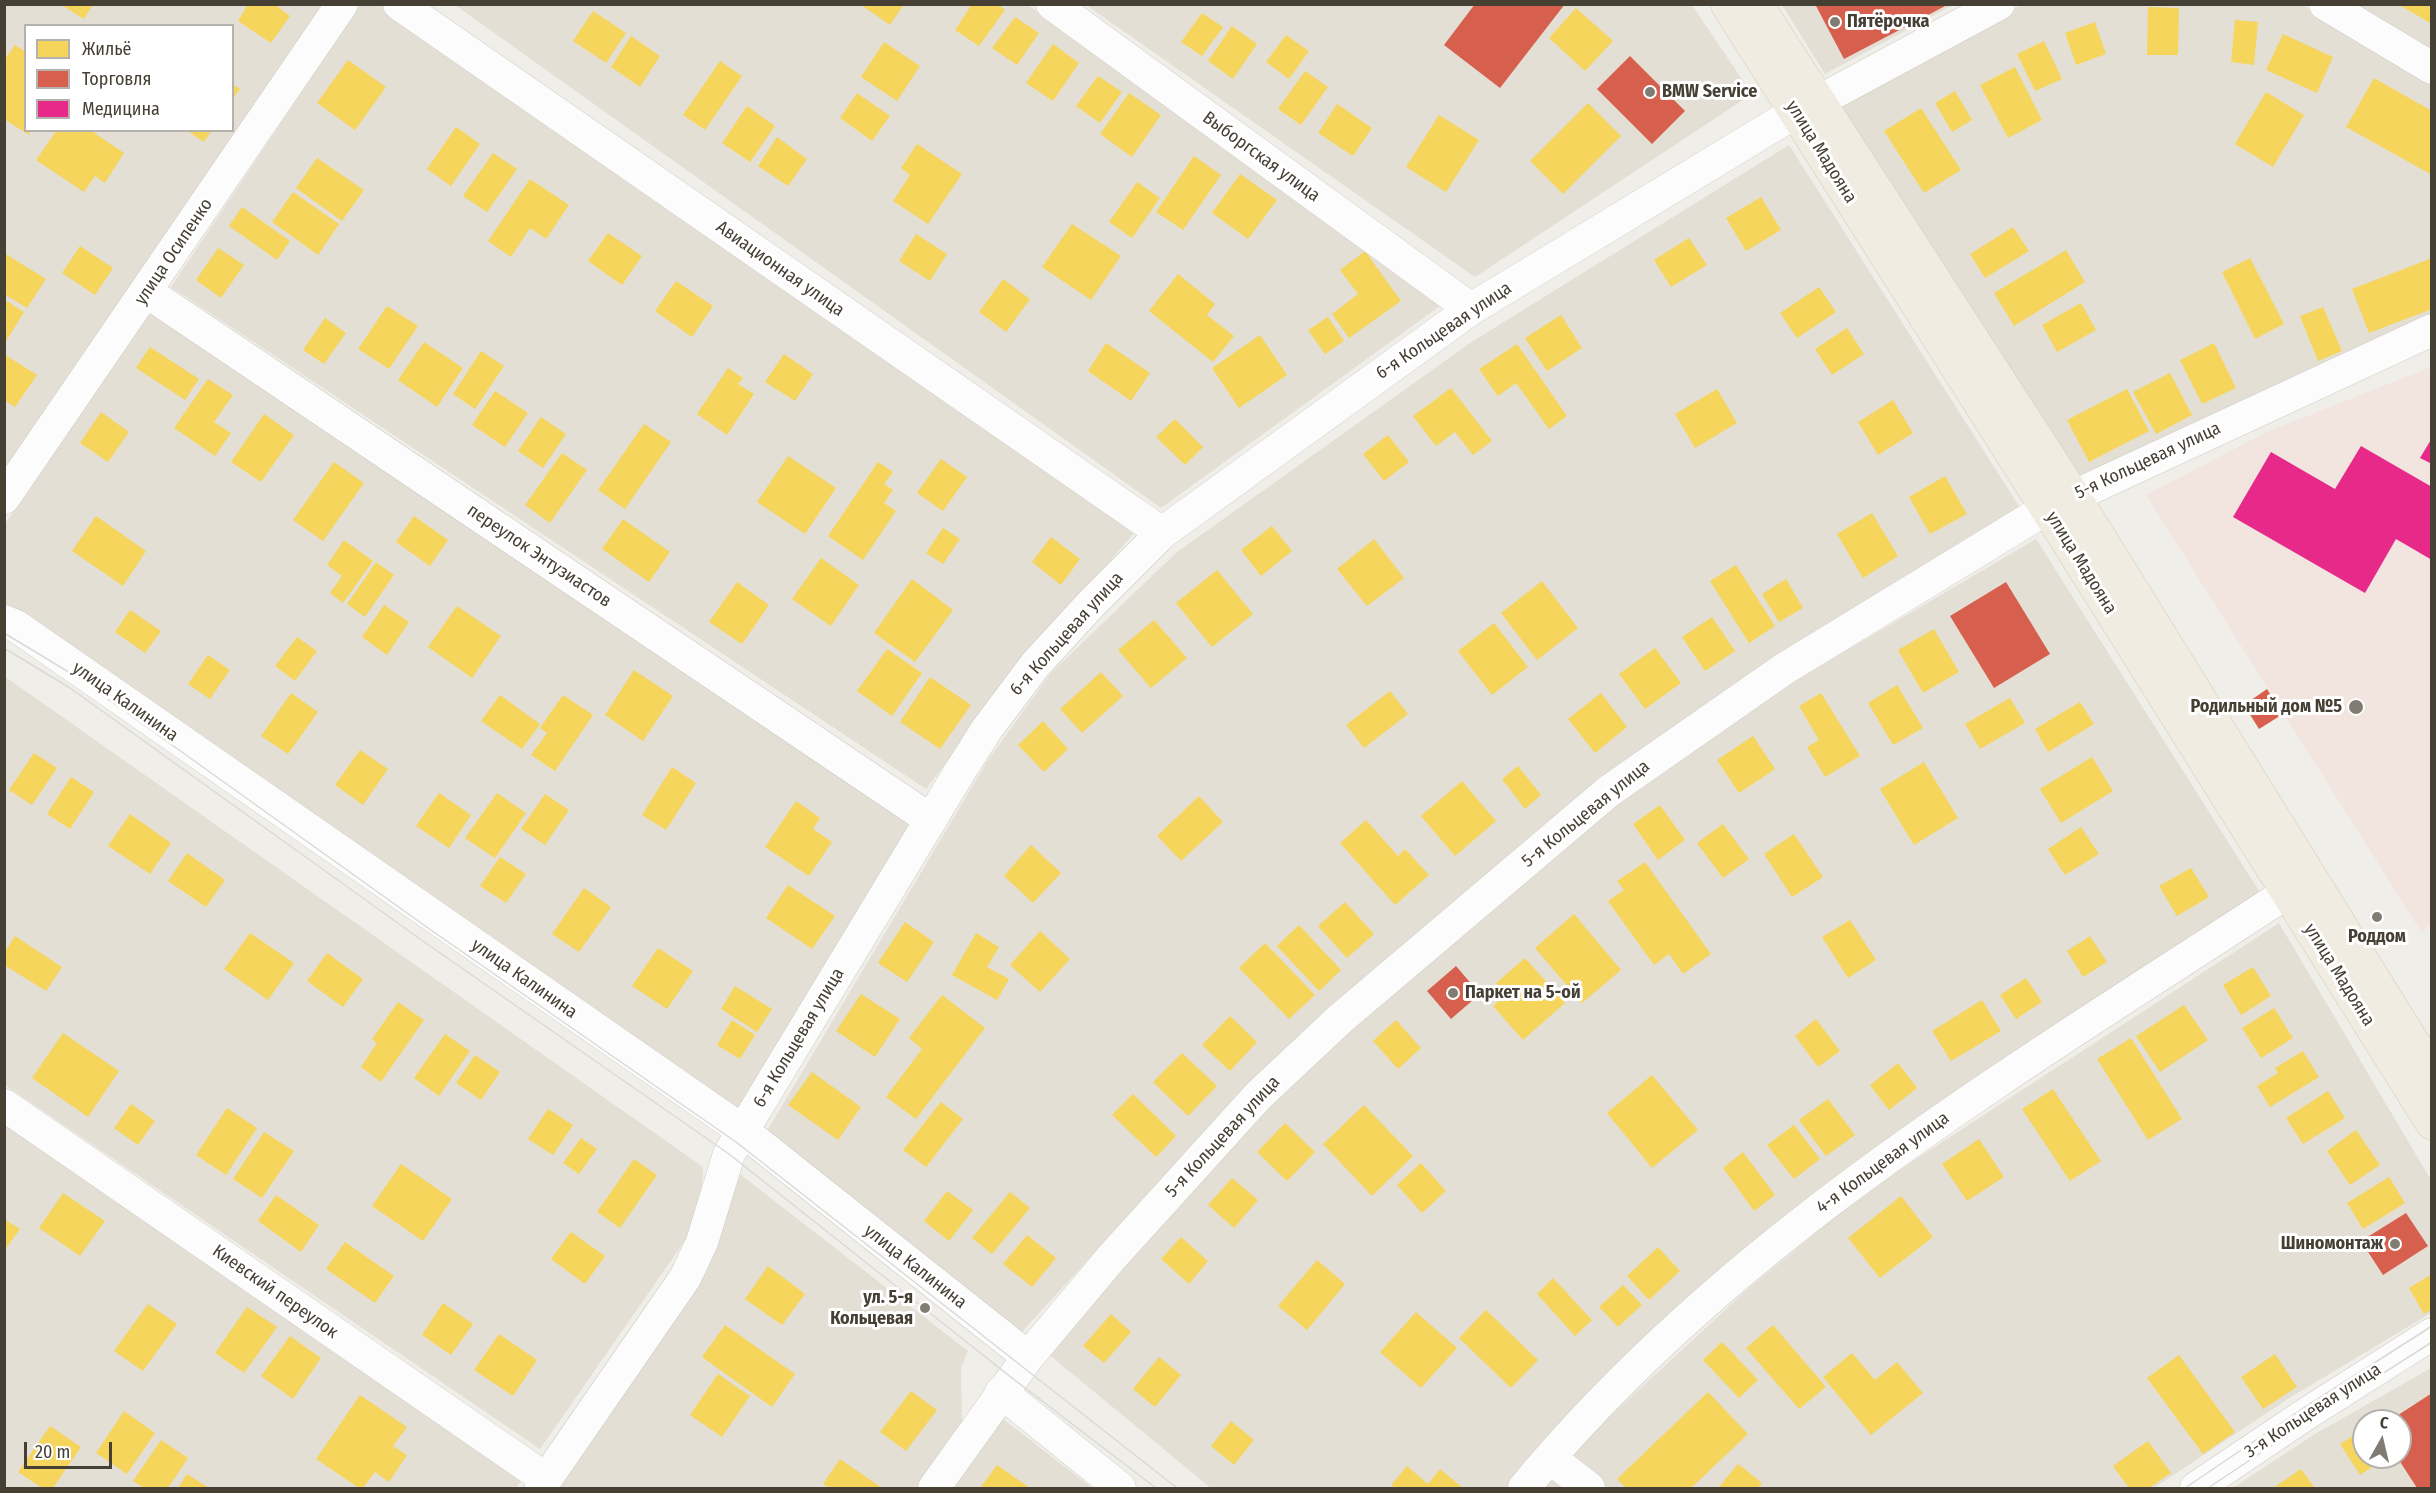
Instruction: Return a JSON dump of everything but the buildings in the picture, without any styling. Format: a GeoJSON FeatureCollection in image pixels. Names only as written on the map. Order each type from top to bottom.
{"type":"FeatureCollection","features":[{"type":"Feature","properties":{"kind":"main road","name":"улица Мадояна"},"geometry":{"type":"LineString","coordinates":[[1727,4],[1808,107]]}},
{"type":"Feature","properties":{"kind":"main road","name":"улица Мадояна"},"geometry":{"type":"LineString","coordinates":[[1756,4],[1808,107],[2059,502],[2432,1073]]}},
{"type":"Feature","properties":{"kind":"main road","name":"улица Мадояна"},"geometry":{"type":"LineString","coordinates":[[2059,502],[2288,892],[2432,1123]]}},
{"type":"Feature","properties":{"kind":"street","name":"улица Осипенко"},"geometry":{"type":"LineString","coordinates":[[4,498],[342,4]]}},
{"type":"Feature","properties":{"kind":"street","name":"Авиационная улица"},"geometry":{"type":"LineString","coordinates":[[399,4],[1162,532]]}},
{"type":"Feature","properties":{"kind":"street","name":"Выборгская улица"},"geometry":{"type":"LineString","coordinates":[[1052,4],[1471,309]]}},
{"type":"Feature","properties":{"kind":"street","name":"6-я Кольцевая улица"},"geometry":{"type":"LineString","coordinates":[[543,1484],[685,1278],[702,1242],[729,1154],[987,729],[1035,665],[1091,604],[1162,532],[1471,309],[1808,107],[1999,4]]}},
{"type":"Feature","properties":{"kind":"street"},"geometry":{"type":"LineString","coordinates":[[2325,4],[2432,68]]}},
{"type":"Feature","properties":{"kind":"street","name":"переулок Энтузиастов"},"geometry":{"type":"LineString","coordinates":[[147,292],[931,820]]}},
{"type":"Feature","properties":{"kind":"street","name":"5-я Кольцевая улица"},"geometry":{"type":"LineString","coordinates":[[934,1488],[1001,1392],[1029,1357],[1112,1257],[1258,1096],[1340,1019],[1609,791],[1784,669],[2059,502],[2432,330]]}},
{"type":"Feature","properties":{"kind":"street","name":"улица Калинина"},"geometry":{"type":"LineString","coordinates":[[4,621],[16,626],[743,1131],[1029,1357]]}},
{"type":"Feature","properties":{"kind":"street","name":"4-я Кольцевая улица"},"geometry":{"type":"LineString","coordinates":[[1524,1488],[1550,1458],[1675,1330],[1770,1246],[1847,1186],[1921,1134],[2288,892]]}},
{"type":"Feature","properties":{"kind":"street","name":"Киевский переулок"},"geometry":{"type":"LineString","coordinates":[[4,1105],[543,1484]]}},
{"type":"Feature","properties":{"kind":"street","name":"3-я Кольцевая улица"},"geometry":{"type":"LineString","coordinates":[[2196,1488],[2303,1416],[2432,1334]]}},
{"type":"Feature","properties":{"kind":"street"},"geometry":{"type":"LineString","coordinates":[[1001,1392],[1120,1488]]}},
{"type":"Feature","properties":{"kind":"street"},"geometry":{"type":"LineString","coordinates":[[1550,1458],[1589,1488]]}},
{"type":"Feature","properties":{"kind":"shaded area"},"geometry":{"type":"Polygon","coordinates":[[[5,5],[335,5],[5,473],[5,5]]]}},
{"type":"Feature","properties":{"kind":"shaded area"},"geometry":{"type":"Polygon","coordinates":[[[360,5],[388,5],[1135,532],[1023,661],[926,789],[171,287],[360,5]]]}},
{"type":"Feature","properties":{"kind":"shaded area"},"geometry":{"type":"Polygon","coordinates":[[[455,5],[1028,5],[1444,303],[1161,508],[455,5]]]}},
{"type":"Feature","properties":{"kind":"shaded area"},"geometry":{"type":"Polygon","coordinates":[[[1086,5],[1692,5],[1752,94],[1475,277],[1086,5]]]}},
{"type":"Feature","properties":{"kind":"shaded area"},"geometry":{"type":"Polygon","coordinates":[[[1782,5],[1953,5],[1825,74],[1782,5]]]}},
{"type":"Feature","properties":{"kind":"shaded area"},"geometry":{"type":"Polygon","coordinates":[[[2021,5],[2303,5],[2431,83],[2431,321],[2075,479],[1833,103],[2021,5]]]}},
{"type":"Feature","properties":{"kind":"shaded area"},"geometry":{"type":"Polygon","coordinates":[[[2351,5],[2431,5],[2431,51],[2351,5]]]}},
{"type":"Feature","properties":{"kind":"shaded area"},"geometry":{"type":"Polygon","coordinates":[[[1789,145],[2024,514],[1778,659],[1244,1089],[1019,1335],[767,1131],[988,760],[1051,673],[1177,552],[1470,343],[1789,145]]]}},
{"type":"Feature","properties":{"kind":"shaded area"},"geometry":{"type":"Polygon","coordinates":[[[148,305],[913,826],[737,1110],[5,605],[5,524],[148,305]]]}},
{"type":"Feature","properties":{"kind":"shaded area","name":"Родильный дом №5"},"geometry":{"type":"Polygon","coordinates":[[[2431,367],[2432,920],[2422,933],[2146,495],[2267,432],[2431,367]]]}},
{"type":"Feature","properties":{"kind":"shaded area"},"geometry":{"type":"Polygon","coordinates":[[[2036,539],[2261,894],[1869,1152],[1730,1263],[1510,1488],[1211,1488],[1047,1353],[1262,1110],[1353,1024],[1619,797],[1793,682],[2036,539]]]}},
{"type":"Feature","properties":{"kind":"shaded area"},"geometry":{"type":"Polygon","coordinates":[[[4,676],[703,1167],[700,1219],[540,1449],[5,1085],[4,676]]]}},
{"type":"Feature","properties":{"kind":"shaded area"},"geometry":{"type":"Polygon","coordinates":[[[2279,923],[2431,1180],[2431,1313],[2291,1397],[2154,1488],[1541,1488],[1571,1452],[1748,1289],[1864,1193],[2279,923]]]}},
{"type":"Feature","properties":{"kind":"shaded area"},"geometry":{"type":"Polygon","coordinates":[[[4,1124],[522,1479],[516,1488],[5,1488],[4,1124]]]}},
{"type":"Feature","properties":{"kind":"shaded area"},"geometry":{"type":"Polygon","coordinates":[[[732,1168],[968,1351],[961,1368],[962,1428],[919,1488],[551,1488],[708,1269],[723,1225],[732,1168]]]}},
{"type":"Feature","properties":{"kind":"shaded area"},"geometry":{"type":"Polygon","coordinates":[[[2431,1368],[2431,1488],[2233,1488],[2315,1434],[2352,1413],[2352,1469],[2412,1469],[2412,1409],[2359,1409],[2431,1368]]]}},
{"type":"Feature","properties":{"kind":"shaded area"},"geometry":{"type":"Polygon","coordinates":[[[998,1415],[1092,1488],[946,1488],[998,1415]]]}},
{"type":"Feature","properties":{"kind":"tram line"},"geometry":{"type":"LineString","coordinates":[[4,633],[77,677],[428,928],[736,1142],[1177,1488]]}},
{"type":"Feature","properties":{"kind":"tram line"},"geometry":{"type":"LineString","coordinates":[[4,648],[70,688],[420,939],[729,1154],[1012,1378],[1156,1488]]}},
{"type":"Feature","properties":{"kind":"tram line"},"geometry":{"type":"LineString","coordinates":[[2185,1488],[2299,1411],[2432,1326]]}},
{"type":"Feature","properties":{"kind":"tram line"},"geometry":{"type":"LineString","coordinates":[[2208,1488],[2432,1342]]}},
{"type":"Feature","properties":{"kind":"place","name":"Пятёрочка"},"geometry":{"type":"Point","coordinates":[1835,22]}},
{"type":"Feature","properties":{"kind":"place","name":"BMW Service"},"geometry":{"type":"Point","coordinates":[1650,92]}},
{"type":"Feature","properties":{"kind":"place","name":"Родильный дом №5"},"geometry":{"type":"Point","coordinates":[2356,707]}},
{"type":"Feature","properties":{"kind":"place","name":"Роддом"},"geometry":{"type":"Point","coordinates":[2377,917]}},
{"type":"Feature","properties":{"kind":"place","name":"Паркет на 5-ой"},"geometry":{"type":"Point","coordinates":[1453,993]}},
{"type":"Feature","properties":{"kind":"place","name":"Шиномонтаж"},"geometry":{"type":"Point","coordinates":[2395,1244]}},
{"type":"Feature","properties":{"kind":"place","name":"ул. 5-я Кольцевая"},"geometry":{"type":"Point","coordinates":[925,1308]}}]}
